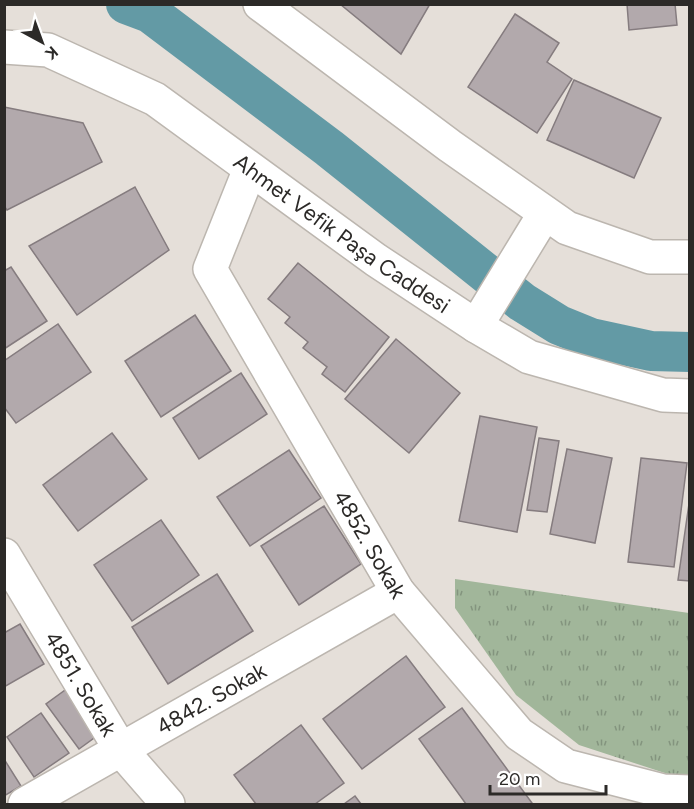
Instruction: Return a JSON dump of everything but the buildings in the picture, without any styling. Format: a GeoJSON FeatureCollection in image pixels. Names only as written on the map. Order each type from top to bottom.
{"type":"FeatureCollection","features":[{"type":"Feature","properties":{"kind":"street"},"geometry":{"type":"LineString","coordinates":[[260,4],[450,146],[567,228],[650,257],[690,256]]}},
{"type":"Feature","properties":{"kind":"street","name":"Ahmet Vefik Paşa Caddesi"},"geometry":{"type":"LineString","coordinates":[[4,47],[48,50],[154,99],[376,260],[476,326],[530,357],[663,395],[690,396]]}},
{"type":"Feature","properties":{"kind":"street","name":"4852. Sokak"},"geometry":{"type":"LineString","coordinates":[[250,169],[210,269],[398,592],[519,734],[566,766],[663,791],[690,792]]}},
{"type":"Feature","properties":{"kind":"street"},"geometry":{"type":"LineString","coordinates":[[476,326],[545,213]]}},
{"type":"Feature","properties":{"kind":"street","name":"4851. Sokak"},"geometry":{"type":"LineString","coordinates":[[4,555],[121,750],[168,804]]}},
{"type":"Feature","properties":{"kind":"street","name":"4842. Sokak"},"geometry":{"type":"LineString","coordinates":[[25,804],[398,592]]}},
{"type":"Feature","properties":{"kind":"green space"},"geometry":{"type":"Polygon","coordinates":[[[455,579],[689,613],[689,775],[674,776],[579,745],[516,695],[455,608],[455,579]]]}},
{"type":"Feature","properties":{"kind":"waterway"},"geometry":{"type":"LineString","coordinates":[[126,4],[150,13],[329,148],[522,302],[559,325],[591,338],[651,351],[690,352]]}}]}
